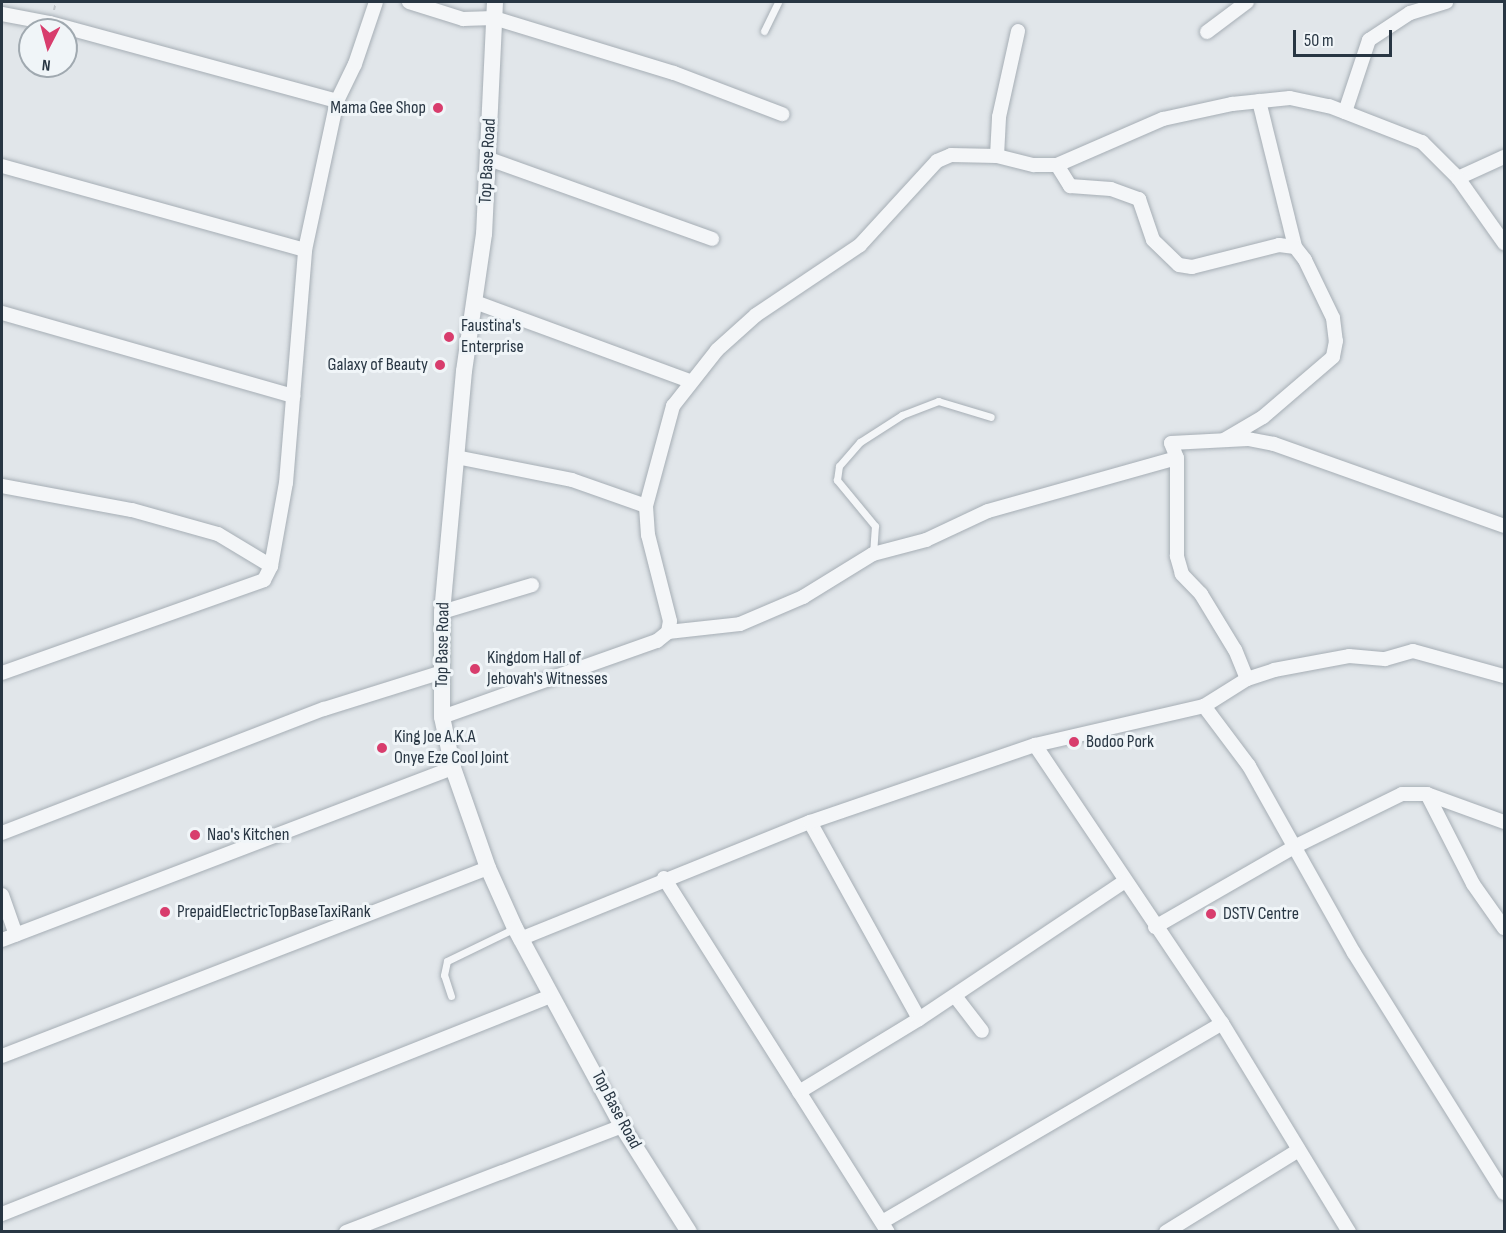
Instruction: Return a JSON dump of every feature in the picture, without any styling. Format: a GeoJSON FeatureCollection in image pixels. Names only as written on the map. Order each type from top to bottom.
{"type":"FeatureCollection","features":[{"type":"Feature","properties":{"kind":"street"},"geometry":{"type":"LineString","coordinates":[[2,673],[264,580],[271,566],[286,483],[305,250],[338,101],[355,64],[376,2]]}},
{"type":"Feature","properties":{"kind":"street"},"geometry":{"type":"LineString","coordinates":[[409,2],[463,19],[494,10],[696,80],[782,114]]}},
{"type":"Feature","properties":{"kind":"street"},"geometry":{"type":"LineString","coordinates":[[1207,32],[1247,2]]}},
{"type":"Feature","properties":{"kind":"street"},"geometry":{"type":"LineString","coordinates":[[1345,112],[1369,40],[1410,13],[1446,2]]}},
{"type":"Feature","properties":{"kind":"street","name":"Top Base Road"},"geometry":{"type":"LineString","coordinates":[[494,10],[489,159],[475,302],[456,457],[442,612],[442,717],[453,768],[488,868],[517,934],[550,996],[584,1049],[622,1126],[689,1232]]}},
{"type":"Feature","properties":{"kind":"street"},"geometry":{"type":"LineString","coordinates":[[2,14],[50,23],[338,101]]}},
{"type":"Feature","properties":{"kind":"street"},"geometry":{"type":"LineString","coordinates":[[997,156],[999,117],[1018,31]]}},
{"type":"Feature","properties":{"kind":"street"},"geometry":{"type":"LineString","coordinates":[[668,632],[670,621],[648,535],[646,506],[673,406],[690,381],[717,350],[756,315],[860,245],[937,161],[951,155],[997,156],[1034,165],[1057,165],[1163,119],[1259,101],[1290,98],[1345,112],[1422,142],[1458,178],[1504,243]]}},
{"type":"Feature","properties":{"kind":"street"},"geometry":{"type":"LineString","coordinates":[[1223,441],[1263,417],[1333,357],[1336,340],[1333,318],[1295,247],[1259,101]]}},
{"type":"Feature","properties":{"kind":"street"},"geometry":{"type":"LineString","coordinates":[[1458,178],[1504,157]]}},
{"type":"Feature","properties":{"kind":"street"},"geometry":{"type":"LineString","coordinates":[[489,159],[712,239]]}},
{"type":"Feature","properties":{"kind":"street"},"geometry":{"type":"LineString","coordinates":[[1057,165],[1070,186],[1111,189],[1139,199],[1153,240],[1179,265],[1192,267],[1280,245],[1295,247]]}},
{"type":"Feature","properties":{"kind":"street"},"geometry":{"type":"LineString","coordinates":[[2,166],[305,250]]}},
{"type":"Feature","properties":{"kind":"street"},"geometry":{"type":"LineString","coordinates":[[475,302],[690,381]]}},
{"type":"Feature","properties":{"kind":"street"},"geometry":{"type":"LineString","coordinates":[[2,313],[293,396]]}},
{"type":"Feature","properties":{"kind":"street"},"geometry":{"type":"LineString","coordinates":[[1247,680],[1235,650],[1201,594],[1182,574],[1177,556],[1177,458],[1171,443],[1223,441],[1274,444],[1504,526]]}},
{"type":"Feature","properties":{"kind":"street"},"geometry":{"type":"LineString","coordinates":[[456,457],[572,480],[646,506]]}},
{"type":"Feature","properties":{"kind":"street"},"geometry":{"type":"LineString","coordinates":[[442,717],[657,641],[668,632],[740,624],[803,597],[873,554],[926,540],[988,511],[1177,458]]}},
{"type":"Feature","properties":{"kind":"street"},"geometry":{"type":"LineString","coordinates":[[2,486],[132,510],[218,534],[271,566]]}},
{"type":"Feature","properties":{"kind":"street"},"geometry":{"type":"LineString","coordinates":[[442,612],[532,585]]}},
{"type":"Feature","properties":{"kind":"street"},"geometry":{"type":"LineString","coordinates":[[517,934],[810,822],[1035,745],[1204,706],[1247,680],[1274,670],[1349,656],[1385,659],[1413,651],[1504,676]]}},
{"type":"Feature","properties":{"kind":"street"},"geometry":{"type":"LineString","coordinates":[[2,833],[324,709],[441,672]]}},
{"type":"Feature","properties":{"kind":"street"},"geometry":{"type":"LineString","coordinates":[[1204,706],[1249,766],[1296,846],[1354,953],[1504,1193]]}},
{"type":"Feature","properties":{"kind":"street"},"geometry":{"type":"LineString","coordinates":[[1035,745],[1124,882],[1222,1023],[1349,1232]]}},
{"type":"Feature","properties":{"kind":"street"},"geometry":{"type":"LineString","coordinates":[[2,940],[453,768]]}},
{"type":"Feature","properties":{"kind":"street"},"geometry":{"type":"LineString","coordinates":[[1427,794],[1473,884],[1504,928]]}},
{"type":"Feature","properties":{"kind":"street"},"geometry":{"type":"LineString","coordinates":[[1155,927],[1296,846],[1387,799],[1427,794],[1504,822]]}},
{"type":"Feature","properties":{"kind":"street"},"geometry":{"type":"LineString","coordinates":[[810,822],[920,1019]]}},
{"type":"Feature","properties":{"kind":"street"},"geometry":{"type":"LineString","coordinates":[[2,1056],[488,868]]}},
{"type":"Feature","properties":{"kind":"street"},"geometry":{"type":"LineString","coordinates":[[664,878],[885,1227],[1222,1023]]}},
{"type":"Feature","properties":{"kind":"street"},"geometry":{"type":"LineString","coordinates":[[799,1092],[956,996],[1124,882]]}},
{"type":"Feature","properties":{"kind":"street"},"geometry":{"type":"LineString","coordinates":[[2,895],[16,935]]}},
{"type":"Feature","properties":{"kind":"street"},"geometry":{"type":"LineString","coordinates":[[2,1214],[550,996]]}},
{"type":"Feature","properties":{"kind":"street"},"geometry":{"type":"LineString","coordinates":[[956,996],[982,1031]]}},
{"type":"Feature","properties":{"kind":"street"},"geometry":{"type":"LineString","coordinates":[[346,1232],[622,1126]]}},
{"type":"Feature","properties":{"kind":"street"},"geometry":{"type":"LineString","coordinates":[[1166,1232],[1299,1150]]}},
{"type":"Feature","properties":{"kind":"lane"},"geometry":{"type":"LineString","coordinates":[[764,31],[778,2]]}},
{"type":"Feature","properties":{"kind":"lane"},"geometry":{"type":"LineString","coordinates":[[873,554],[875,526],[837,480],[839,466],[860,442],[902,415],[938,401],[992,417]]}},
{"type":"Feature","properties":{"kind":"lane"},"geometry":{"type":"LineString","coordinates":[[451,996],[444,975],[447,961],[517,934]]}},
{"type":"Feature","properties":{"kind":"place","name":"Mama Gee Shop"},"geometry":{"type":"Point","coordinates":[438,108]}},
{"type":"Feature","properties":{"kind":"place","name":"Faustina's Enterprise"},"geometry":{"type":"Point","coordinates":[449,337]}},
{"type":"Feature","properties":{"kind":"place","name":"Galaxy of Beauty"},"geometry":{"type":"Point","coordinates":[440,365]}},
{"type":"Feature","properties":{"kind":"place","name":"Kingdom Hall of Jehovah's Witnesses"},"geometry":{"type":"Point","coordinates":[475,669]}},
{"type":"Feature","properties":{"kind":"place","name":"Bodoo Pork"},"geometry":{"type":"Point","coordinates":[1074,742]}},
{"type":"Feature","properties":{"kind":"place","name":"King Joe A.K.A Onye Eze Cool Joint"},"geometry":{"type":"Point","coordinates":[382,748]}},
{"type":"Feature","properties":{"kind":"place","name":"Nao's Kitchen"},"geometry":{"type":"Point","coordinates":[195,835]}},
{"type":"Feature","properties":{"kind":"place","name":"PrepaidElectricTopBaseTaxiRank"},"geometry":{"type":"Point","coordinates":[165,912]}},
{"type":"Feature","properties":{"kind":"place","name":"DSTV Centre"},"geometry":{"type":"Point","coordinates":[1211,914]}}]}
